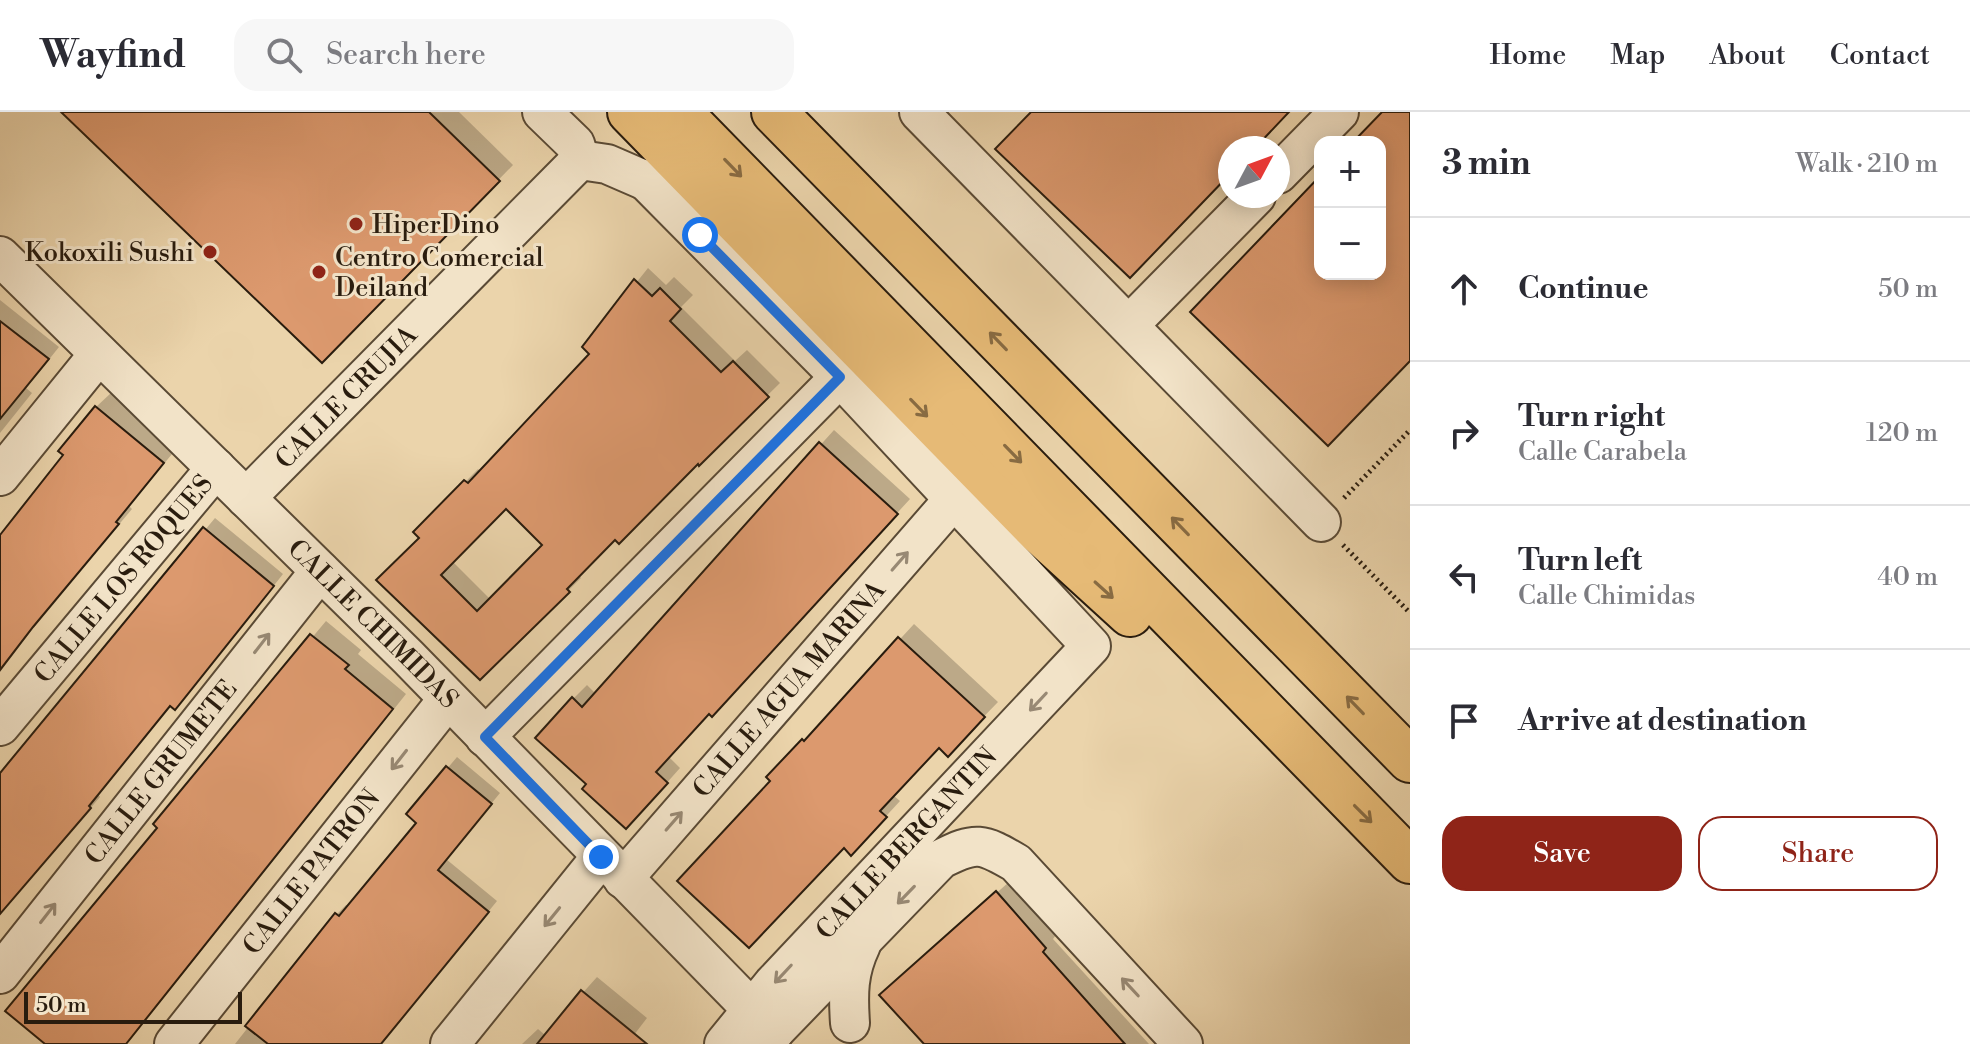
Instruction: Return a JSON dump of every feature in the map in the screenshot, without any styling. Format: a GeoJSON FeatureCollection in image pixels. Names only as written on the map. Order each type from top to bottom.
{"type":"FeatureCollection","features":[{"type":"Feature","properties":{"kind":"highway"},"geometry":{"type":"LineString","coordinates":[[630,112],[1039,531],[1168,648],[1269,718]]}},
{"type":"Feature","properties":{"kind":"highway"},"geometry":{"type":"LineString","coordinates":[[679,112],[1410,861]]}},
{"type":"Feature","properties":{"kind":"highway"},"geometry":{"type":"LineString","coordinates":[[774,112],[1410,760]]}},
{"type":"Feature","properties":{"kind":"street"},"geometry":{"type":"LineString","coordinates":[[542,112],[575,144],[580,160],[607,164],[689,201],[746,250],[820,325],[884,372]]}},
{"type":"Feature","properties":{"kind":"street"},"geometry":{"type":"LineString","coordinates":[[919,112],[1321,522]]}},
{"type":"Feature","properties":{"kind":"street"},"geometry":{"type":"LineString","coordinates":[[1290,162],[1339,112]]}},
{"type":"Feature","properties":{"kind":"street","name":"CALLE CRUJIA"},"geometry":{"type":"LineString","coordinates":[[246,498],[580,160]]}},
{"type":"Feature","properties":{"kind":"street"},"geometry":{"type":"LineString","coordinates":[[644,179],[840,377],[954,499]]}},
{"type":"Feature","properties":{"kind":"street"},"geometry":{"type":"LineString","coordinates":[[1129,325],[1244,208]]}},
{"type":"Feature","properties":{"kind":"street","name":"CALLE CHIMIDAS"},"geometry":{"type":"LineString","coordinates":[[0,256],[448,699],[763,1028]]}},
{"type":"Feature","properties":{"kind":"street"},"geometry":{"type":"LineString","coordinates":[[0,476],[99,354]]}},
{"type":"Feature","properties":{"kind":"street"},"geometry":{"type":"LineString","coordinates":[[485,737],[840,377]]}},
{"type":"Feature","properties":{"kind":"street","name":"CALLE LOS ROQUES"},"geometry":{"type":"LineString","coordinates":[[0,726],[216,468]]}},
{"type":"Feature","properties":{"kind":"street","name":"CALLE BERGANTIN"},"geometry":{"type":"LineString","coordinates":[[724,1044],[763,1028],[773,984],[1091,646],[954,499]]}},
{"type":"Feature","properties":{"kind":"street","name":"CALLE AGUA MARINA"},"geometry":{"type":"LineString","coordinates":[[450,1044],[954,499]]}},
{"type":"Feature","properties":{"kind":"street","name":"CALLE GRUMETE"},"geometry":{"type":"LineString","coordinates":[[0,974],[320,571]]}},
{"type":"Feature","properties":{"kind":"street","name":"CALLE PATRON"},"geometry":{"type":"LineString","coordinates":[[174,1044],[448,699]]}},
{"type":"Feature","properties":{"kind":"street"},"geometry":{"type":"LineString","coordinates":[[763,1028],[864,938],[941,859],[966,846],[991,849],[1016,863],[1183,1044]]}},
{"type":"Feature","properties":{"kind":"street"},"geometry":{"type":"LineString","coordinates":[[859,1034],[847,992],[851,965],[864,938]]}},
{"type":"Feature","properties":{"kind":"street"},"geometry":{"type":"LineString","coordinates":[[763,1028],[826,1021],[859,1034]]}},
{"type":"Feature","properties":{"kind":"path"},"geometry":{"type":"LineString","coordinates":[[1410,430],[1321,522],[1410,613]]}},
{"type":"Feature","properties":{"kind":"building","name":"Centro Comercial Deiland"},"geometry":{"type":"Polygon","coordinates":[[[61,112],[429,112],[500,181],[322,363],[61,112]]]}},
{"type":"Feature","properties":{"kind":"building"},"geometry":{"type":"Polygon","coordinates":[[[1031,112],[1289,112],[1266,136],[1218,136],[1218,186],[1130,278],[995,149],[1031,112]]]}},
{"type":"Feature","properties":{"kind":"building"},"geometry":{"type":"Polygon","coordinates":[[[1382,112],[1410,112],[1410,361],[1328,446],[1190,312],[1314,182],[1314,280],[1386,280],[1386,136],[1359,136],[1382,112]]]}},
{"type":"Feature","properties":{"kind":"building"},"geometry":{"type":"Polygon","coordinates":[[[634,279],[652,296],[660,288],[681,309],[670,321],[721,372],[733,361],[769,397],[619,544],[615,540],[567,589],[570,592],[480,680],[376,580],[419,538],[413,532],[464,480],[468,483],[589,354],[582,347],[634,279]],[[506,509],[441,575],[477,611],[542,545],[506,509]]]}},
{"type":"Feature","properties":{"kind":"building"},"geometry":{"type":"Polygon","coordinates":[[[0,321],[49,359],[0,419],[0,321]]]}},
{"type":"Feature","properties":{"kind":"building"},"geometry":{"type":"Polygon","coordinates":[[[95,406],[164,463],[116,522],[119,524],[0,670],[0,535],[63,455],[58,451],[95,406]]]}},
{"type":"Feature","properties":{"kind":"building"},"geometry":{"type":"Polygon","coordinates":[[[819,442],[898,514],[712,717],[709,714],[656,772],[668,783],[626,829],[582,789],[586,784],[535,738],[572,697],[582,707],[819,442]]]}},
{"type":"Feature","properties":{"kind":"building"},"geometry":{"type":"Polygon","coordinates":[[[203,527],[274,586],[175,710],[170,706],[89,806],[91,808],[0,914],[0,773],[203,527]]]}},
{"type":"Feature","properties":{"kind":"building"},"geometry":{"type":"Polygon","coordinates":[[[310,634],[349,665],[345,669],[393,709],[126,1044],[45,1044],[5,1011],[157,828],[153,824],[310,634]]]}},
{"type":"Feature","properties":{"kind":"building"},"geometry":{"type":"Polygon","coordinates":[[[898,637],[985,717],[948,757],[939,748],[880,811],[887,817],[851,856],[844,848],[749,948],[677,881],[770,781],[766,777],[802,739],[804,741],[898,637]]]}},
{"type":"Feature","properties":{"kind":"building"},"geometry":{"type":"Polygon","coordinates":[[[446,766],[492,804],[438,870],[489,912],[381,1044],[268,1044],[245,1026],[335,913],[339,916],[416,823],[406,814],[446,766]]]}},
{"type":"Feature","properties":{"kind":"building"},"geometry":{"type":"Polygon","coordinates":[[[996,891],[1046,948],[1043,952],[1125,1044],[924,1044],[879,995],[996,891]]]}},
{"type":"Feature","properties":{"kind":"building"},"geometry":{"type":"Polygon","coordinates":[[[581,990],[647,1044],[537,1044],[581,990]]]}},
{"type":"Feature","properties":{"kind":"place","name":"HiperDino"},"geometry":{"type":"Point","coordinates":[356,224]}},
{"type":"Feature","properties":{"kind":"place","name":"Kokoxili Sushi"},"geometry":{"type":"Point","coordinates":[210,252]}},
{"type":"Feature","properties":{"kind":"place","name":"Centro Comercial Deiland"},"geometry":{"type":"Point","coordinates":[319,272]}},
{"type":"Feature","properties":{"kind":"route"},"geometry":{"type":"LineString","coordinates":[[601,857],[485,737],[840,377],[700,235]]}}]}
